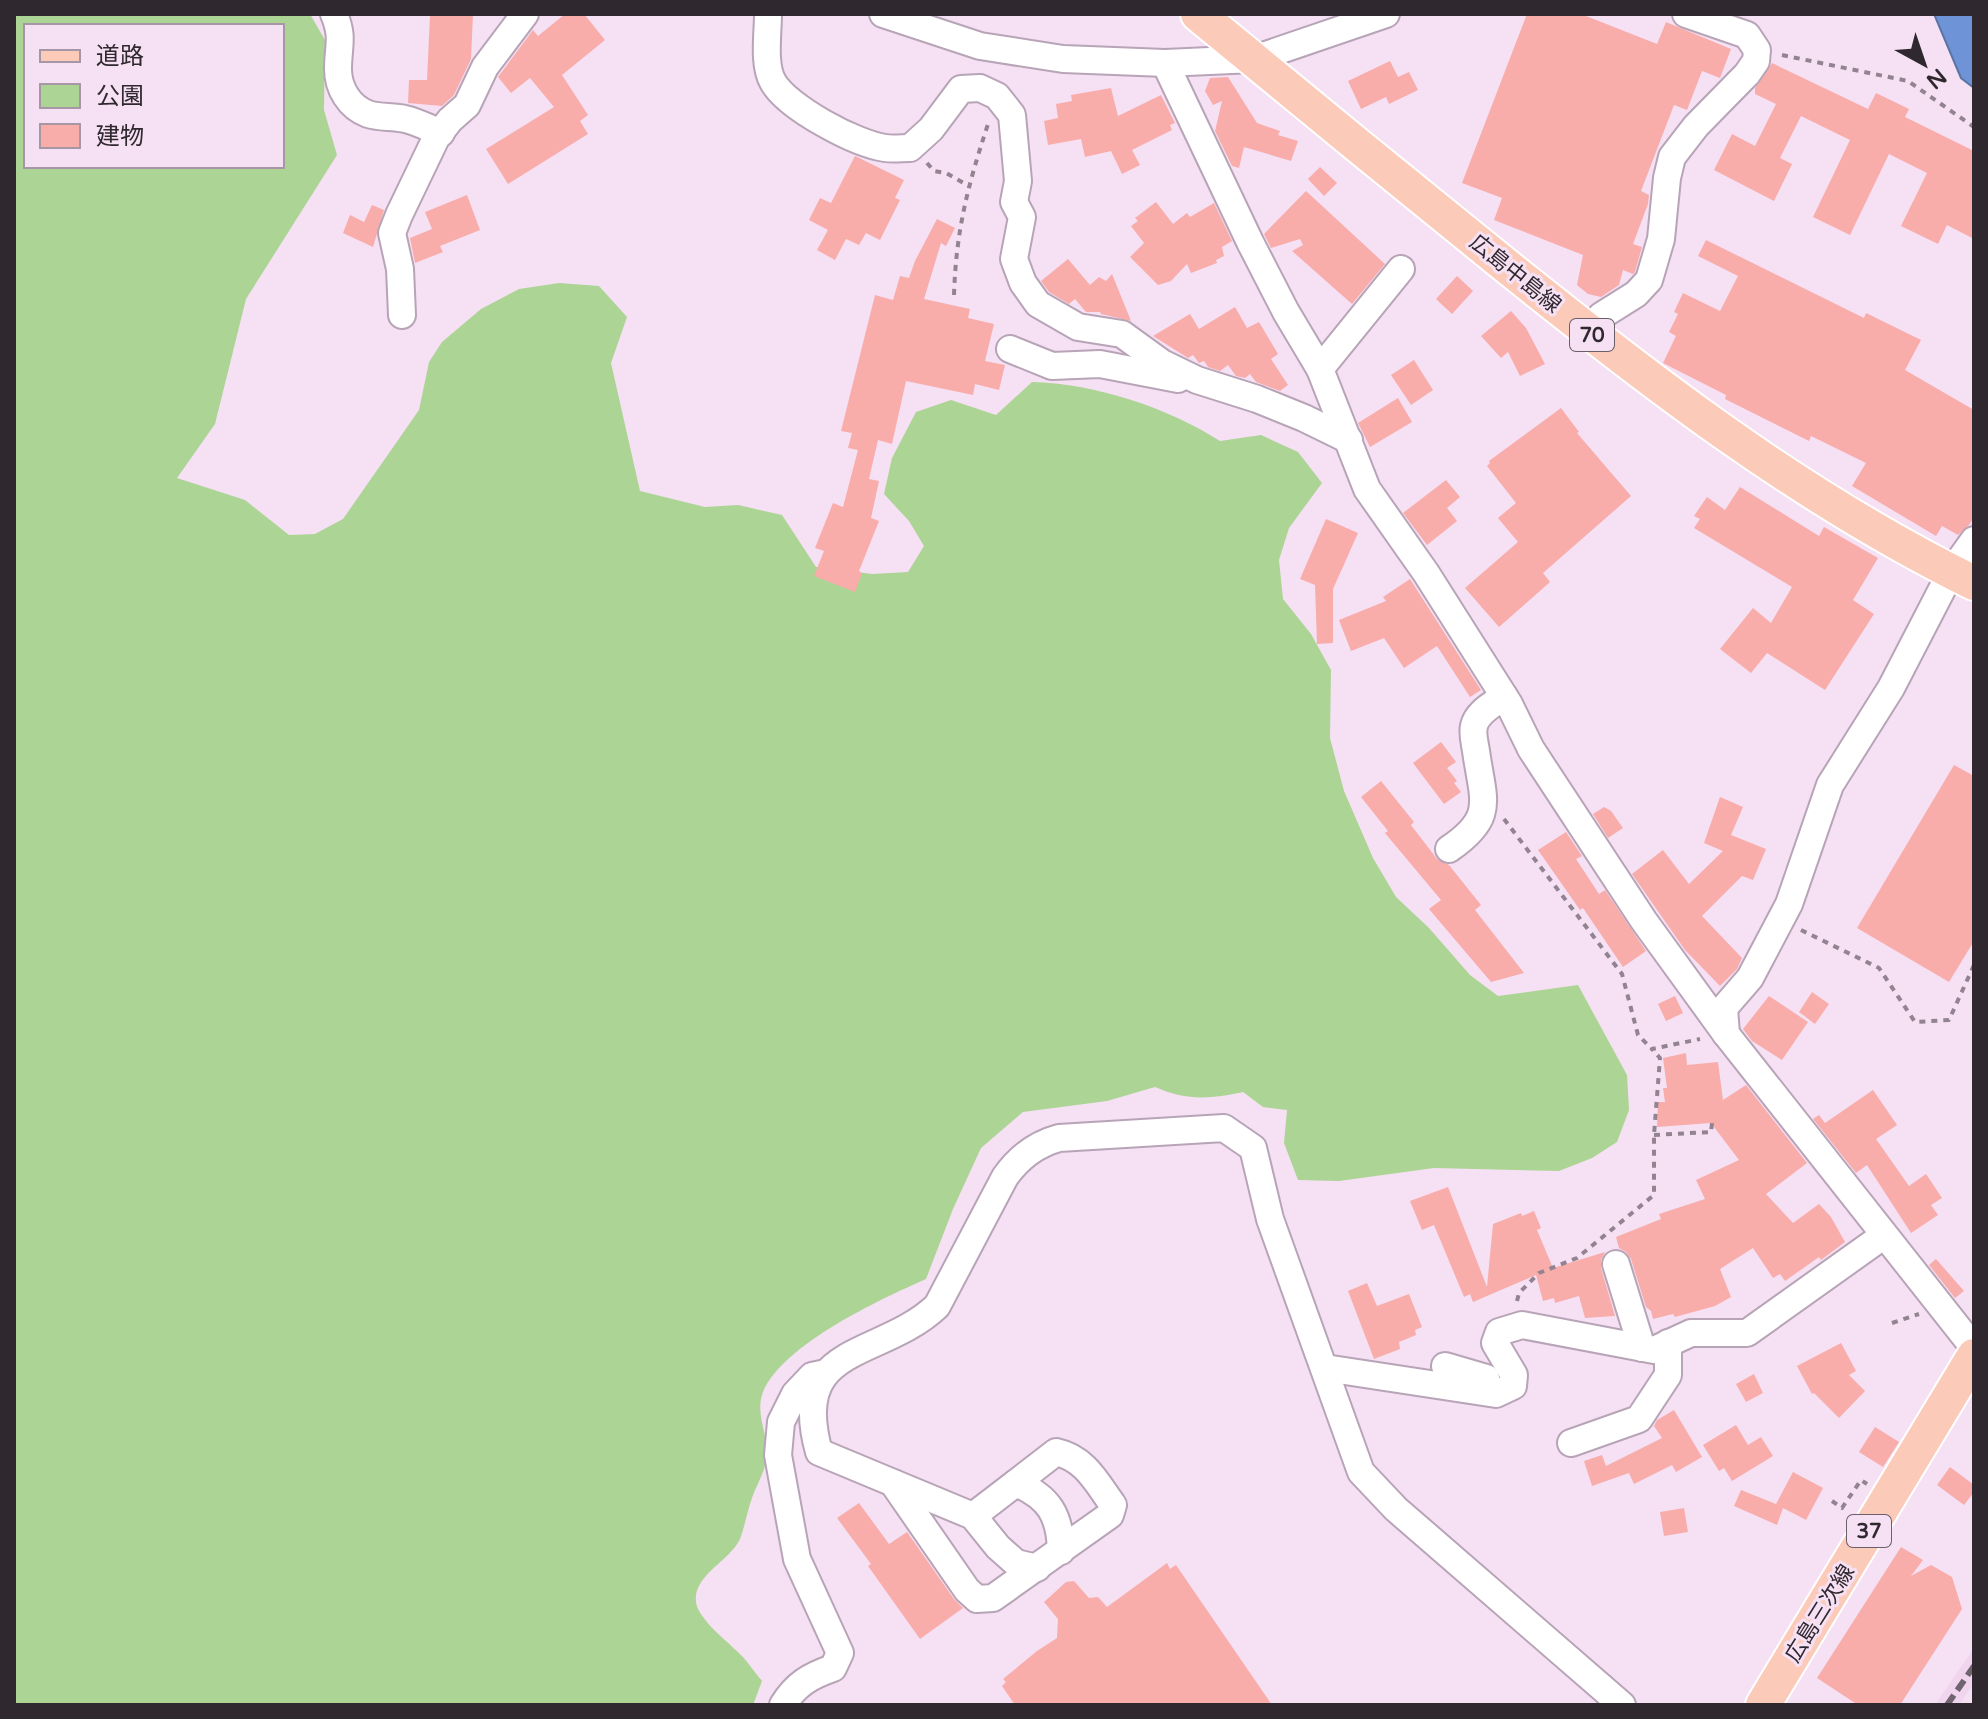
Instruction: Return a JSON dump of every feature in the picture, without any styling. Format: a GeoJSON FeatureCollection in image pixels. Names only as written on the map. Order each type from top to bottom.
{"type":"FeatureCollection","features":[{"type":"Feature","properties":{"kind":"main road","name":"広島中島線"},"geometry":{"type":"LineString","coordinates":[[1198,14],[1587,331],[1689,409],[1839,510],[1963,578]]}},
{"type":"Feature","properties":{"kind":"main road","name":"広島三次線"},"geometry":{"type":"LineString","coordinates":[[1763,1705],[1974,1356]]}},
{"type":"Feature","properties":{"kind":"street"},"geometry":{"type":"LineString","coordinates":[[334,14],[341,30],[340,89],[348,99],[367,114],[407,119],[441,133]]}},
{"type":"Feature","properties":{"kind":"street"},"geometry":{"type":"LineString","coordinates":[[402,315],[400,269],[392,233],[413,184],[441,133],[467,105],[485,67],[525,14]]}},
{"type":"Feature","properties":{"kind":"street"},"geometry":{"type":"LineString","coordinates":[[768,14],[769,72],[773,83],[786,97],[814,117],[860,140],[884,148],[910,148],[931,129],[961,89],[980,46]]}},
{"type":"Feature","properties":{"kind":"street"},"geometry":{"type":"LineString","coordinates":[[883,14],[980,46],[1063,59],[1165,63],[1246,53],[1386,14]]}},
{"type":"Feature","properties":{"kind":"street"},"geometry":{"type":"LineString","coordinates":[[1587,331],[1601,316],[1636,294],[1649,280],[1661,239],[1672,157],[1756,61],[1757,50],[1747,35],[1686,14]]}},
{"type":"Feature","properties":{"kind":"street"},"geometry":{"type":"LineString","coordinates":[[1165,63],[1250,242],[1320,369],[1367,489],[1426,573],[1504,696],[1531,749],[1644,921],[1726,1034],[1974,1348]]}},
{"type":"Feature","properties":{"kind":"street"},"geometry":{"type":"LineString","coordinates":[[961,89],[980,88],[997,96],[1012,115],[1018,181],[1014,202],[1022,217],[1014,259],[1023,283],[1038,304],[1078,327],[1122,334],[1162,363],[1197,380],[1304,418],[1349,440]]}},
{"type":"Feature","properties":{"kind":"street"},"geometry":{"type":"LineString","coordinates":[[1320,369],[1401,269]]}},
{"type":"Feature","properties":{"kind":"street"},"geometry":{"type":"LineString","coordinates":[[1010,349],[1052,366],[1100,364],[1217,386]]}},
{"type":"Feature","properties":{"kind":"street"},"geometry":{"type":"LineString","coordinates":[[1726,1034],[1724,1008],[1750,978],[1789,904],[1830,785],[1963,578],[1974,540]]}},
{"type":"Feature","properties":{"kind":"street"},"geometry":{"type":"LineString","coordinates":[[1449,849],[1471,834],[1480,820],[1483,800],[1474,726],[1480,714],[1504,696]]}},
{"type":"Feature","properties":{"kind":"street"},"geometry":{"type":"LineString","coordinates":[[1037,1568],[1016,1563],[998,1547],[973,1516],[819,1452],[811,1413],[820,1381],[845,1357],[923,1319],[937,1306],[1005,1177],[1022,1157],[1047,1141],[1224,1128],[1253,1148],[1270,1219],[1361,1472],[1396,1509],[1622,1705]]}},
{"type":"Feature","properties":{"kind":"street"},"geometry":{"type":"LineString","coordinates":[[1513,1386],[1514,1375],[1495,1343],[1499,1332],[1522,1325],[1655,1345],[1691,1333],[1747,1333],[1883,1236]]}},
{"type":"Feature","properties":{"kind":"street"},"geometry":{"type":"LineString","coordinates":[[1571,1443],[1639,1419],[1668,1375],[1616,1264]]}},
{"type":"Feature","properties":{"kind":"street"},"geometry":{"type":"LineString","coordinates":[[1445,1366],[1513,1386]]}},
{"type":"Feature","properties":{"kind":"street"},"geometry":{"type":"LineString","coordinates":[[1325,1368],[1496,1394],[1513,1386]]}},
{"type":"Feature","properties":{"kind":"street"},"geometry":{"type":"LineString","coordinates":[[783,1705],[793,1689],[804,1680],[833,1668],[840,1653],[797,1559],[778,1455],[781,1422],[795,1394],[812,1376],[826,1373]]}},
{"type":"Feature","properties":{"kind":"street"},"geometry":{"type":"LineString","coordinates":[[893,1483],[967,1590],[977,1599],[993,1598],[1037,1568],[1110,1515],[1113,1505],[1084,1464],[1056,1452],[973,1516]]}},
{"type":"Feature","properties":{"kind":"street"},"geometry":{"type":"LineString","coordinates":[[1016,1483],[1039,1493],[1052,1509],[1061,1532],[1061,1551]]}},
{"type":"Feature","properties":{"kind":"path"},"geometry":{"type":"LineString","coordinates":[[1757,50],[1908,81],[1974,127]]}},
{"type":"Feature","properties":{"kind":"path"},"geometry":{"type":"LineString","coordinates":[[954,295],[955,250],[969,186],[997,96]]}},
{"type":"Feature","properties":{"kind":"path"},"geometry":{"type":"LineString","coordinates":[[913,146],[934,171],[946,173],[969,186]]}},
{"type":"Feature","properties":{"kind":"path"},"geometry":{"type":"LineString","coordinates":[[1483,800],[1498,811],[1622,974],[1638,1035],[1660,1058],[1654,1135],[1654,1195],[1577,1258],[1539,1273],[1519,1293],[1508,1329]]}},
{"type":"Feature","properties":{"kind":"path"},"geometry":{"type":"LineString","coordinates":[[1781,919],[1879,968],[1915,1022],[1949,1020],[1974,965]]}},
{"type":"Feature","properties":{"kind":"path"},"geometry":{"type":"LineString","coordinates":[[1652,1049],[1726,1034]]}},
{"type":"Feature","properties":{"kind":"path"},"geometry":{"type":"LineString","coordinates":[[1654,1135],[1711,1132],[1712,1123]]}},
{"type":"Feature","properties":{"kind":"path"},"geometry":{"type":"LineString","coordinates":[[1892,1323],[1929,1311]]}},
{"type":"Feature","properties":{"kind":"path"},"geometry":{"type":"LineString","coordinates":[[1832,1501],[1842,1508],[1861,1480],[1870,1485]]}},
{"type":"Feature","properties":{"kind":"shaded area"},"geometry":{"type":"Polygon","coordinates":[[[1974,1648],[1974,1683],[1959,1705],[1935,1705],[1974,1648]]]}},
{"type":"Feature","properties":{"kind":"green space"},"geometry":{"type":"Polygon","coordinates":[[[14,14],[310,14],[325,40],[324,110],[337,155],[246,299],[215,424],[177,478],[245,500],[289,535],[315,534],[343,519],[419,410],[429,362],[442,342],[481,309],[519,289],[559,283],[599,286],[627,317],[611,363],[640,491],[705,507],[738,505],[782,515],[816,567],[872,574],[908,572],[924,546],[909,521],[884,494],[892,458],[916,412],[951,400],[996,415],[1032,382],[1056,383],[1105,392],[1154,408],[1220,441],[1261,435],[1298,452],[1322,483],[1289,528],[1279,560],[1283,599],[1311,634],[1331,670],[1330,738],[1344,791],[1373,858],[1396,897],[1429,928],[1470,975],[1498,996],[1578,985],[1627,1075],[1629,1110],[1617,1142],[1592,1158],[1559,1171],[1434,1168],[1339,1181],[1298,1180],[1284,1143],[1287,1110],[1263,1107],[1243,1092],[1198,1097],[1177,1095],[1155,1087],[1107,1101],[1023,1112],[981,1148],[926,1279],[884,1298],[811,1340],[774,1374],[763,1392],[761,1415],[767,1452],[764,1471],[740,1539],[700,1584],[696,1602],[702,1616],[762,1681],[753,1705],[14,1705],[14,14]]]}},
{"type":"Feature","properties":{"kind":"water"},"geometry":{"type":"Polygon","coordinates":[[[1934,14],[1974,14],[1974,88],[1961,78],[1934,14]]]}},
{"type":"Feature","properties":{"kind":"building"},"geometry":{"type":"Polygon","coordinates":[[[473,14],[471,59],[454,95],[442,106],[408,103],[409,80],[427,80],[430,16],[473,14]]]}},
{"type":"Feature","properties":{"kind":"building"},"geometry":{"type":"Polygon","coordinates":[[[565,14],[584,14],[605,40],[562,75],[588,115],[580,121],[588,134],[508,184],[486,149],[554,107],[530,78],[511,93],[498,77],[533,30],[538,36],[565,14]]]}},
{"type":"Feature","properties":{"kind":"building"},"geometry":{"type":"Polygon","coordinates":[[[1527,14],[1581,14],[1657,44],[1666,22],[1731,49],[1720,78],[1702,71],[1687,110],[1674,105],[1641,191],[1649,195],[1633,244],[1642,247],[1635,272],[1623,270],[1619,285],[1601,297],[1588,294],[1577,285],[1583,255],[1494,220],[1502,198],[1462,183],[1527,14]]]}},
{"type":"Feature","properties":{"kind":"building"},"geometry":{"type":"Polygon","coordinates":[[[1390,61],[1398,77],[1409,72],[1418,90],[1389,104],[1386,97],[1361,109],[1348,81],[1390,61]]]}},
{"type":"Feature","properties":{"kind":"building"},"geometry":{"type":"Polygon","coordinates":[[[1772,63],[1868,109],[1876,93],[1909,109],[1905,117],[1974,151],[1974,239],[1947,225],[1938,244],[1901,226],[1927,173],[1889,154],[1850,235],[1813,217],[1850,140],[1801,116],[1780,158],[1792,164],[1774,201],[1714,170],[1732,134],[1755,146],[1776,104],[1755,94],[1755,88],[1772,63]]]}},
{"type":"Feature","properties":{"kind":"building"},"geometry":{"type":"Polygon","coordinates":[[[1228,77],[1257,123],[1280,131],[1278,135],[1298,141],[1291,161],[1244,147],[1239,168],[1232,166],[1215,131],[1222,101],[1213,105],[1205,91],[1210,78],[1228,77]]]}},
{"type":"Feature","properties":{"kind":"building"},"geometry":{"type":"Polygon","coordinates":[[[1111,88],[1118,116],[1161,95],[1175,123],[1170,125],[1172,130],[1132,150],[1140,165],[1122,174],[1111,151],[1085,157],[1081,139],[1048,145],[1044,121],[1058,118],[1056,104],[1072,101],[1071,95],[1111,88]]]}},
{"type":"Feature","properties":{"kind":"building"},"geometry":{"type":"Polygon","coordinates":[[[855,156],[904,180],[895,198],[900,200],[880,240],[866,233],[859,245],[846,239],[835,260],[817,250],[828,230],[809,220],[820,198],[831,203],[855,156]]]}},
{"type":"Feature","properties":{"kind":"building"},"geometry":{"type":"Polygon","coordinates":[[[1320,167],[1337,183],[1324,196],[1308,179],[1320,167]]]}},
{"type":"Feature","properties":{"kind":"building"},"geometry":{"type":"Polygon","coordinates":[[[1306,191],[1385,264],[1352,304],[1292,251],[1303,245],[1300,239],[1271,248],[1264,234],[1306,191]]]}},
{"type":"Feature","properties":{"kind":"building"},"geometry":{"type":"Polygon","coordinates":[[[467,195],[480,230],[440,246],[443,252],[415,263],[410,238],[432,229],[425,212],[467,195]]]}},
{"type":"Feature","properties":{"kind":"building"},"geometry":{"type":"Polygon","coordinates":[[[1156,202],[1173,224],[1187,213],[1190,217],[1214,203],[1232,241],[1222,247],[1224,256],[1216,260],[1217,263],[1191,273],[1187,264],[1171,281],[1158,285],[1130,257],[1144,243],[1131,226],[1138,221],[1135,218],[1156,202]]]}},
{"type":"Feature","properties":{"kind":"building"},"geometry":{"type":"Polygon","coordinates":[[[372,205],[384,210],[373,247],[343,233],[350,215],[364,222],[372,205]]]}},
{"type":"Feature","properties":{"kind":"building"},"geometry":{"type":"Polygon","coordinates":[[[937,219],[955,228],[946,246],[941,243],[924,299],[970,309],[968,318],[994,324],[985,361],[1005,365],[999,390],[975,384],[973,395],[906,381],[892,444],[878,440],[869,479],[879,481],[871,518],[879,521],[859,571],[862,573],[855,592],[814,576],[824,551],[815,548],[833,503],[843,507],[858,450],[848,448],[852,433],[841,431],[875,295],[893,300],[900,276],[909,278],[937,219]]]}},
{"type":"Feature","properties":{"kind":"building"},"geometry":{"type":"Polygon","coordinates":[[[1706,240],[1864,318],[1866,313],[1921,340],[1905,370],[1974,410],[1974,517],[1958,535],[1942,526],[1936,536],[1852,486],[1866,463],[1811,436],[1809,441],[1725,399],[1726,395],[1663,363],[1676,336],[1669,332],[1683,293],[1720,311],[1738,276],[1698,256],[1706,240]]]}},
{"type":"Feature","properties":{"kind":"building"},"geometry":{"type":"Polygon","coordinates":[[[1068,259],[1090,285],[1099,277],[1106,281],[1112,274],[1131,321],[1100,312],[1086,312],[1075,299],[1069,304],[1049,292],[1041,281],[1068,259]]]}},
{"type":"Feature","properties":{"kind":"building"},"geometry":{"type":"Polygon","coordinates":[[[1457,276],[1473,291],[1452,314],[1436,299],[1457,276]]]}},
{"type":"Feature","properties":{"kind":"building"},"geometry":{"type":"Polygon","coordinates":[[[1235,307],[1247,328],[1259,322],[1278,354],[1271,359],[1288,385],[1280,391],[1256,382],[1250,374],[1245,378],[1236,376],[1228,365],[1220,371],[1208,367],[1204,361],[1199,363],[1193,355],[1188,358],[1153,336],[1190,314],[1199,329],[1235,307]]]}},
{"type":"Feature","properties":{"kind":"building"},"geometry":{"type":"Polygon","coordinates":[[[1511,311],[1526,328],[1545,364],[1520,376],[1508,352],[1501,358],[1481,336],[1511,311]]]}},
{"type":"Feature","properties":{"kind":"building"},"geometry":{"type":"Polygon","coordinates":[[[1414,360],[1433,390],[1411,405],[1391,375],[1414,360]]]}},
{"type":"Feature","properties":{"kind":"building"},"geometry":{"type":"Polygon","coordinates":[[[1398,398],[1412,422],[1370,447],[1358,423],[1398,398]]]}},
{"type":"Feature","properties":{"kind":"building"},"geometry":{"type":"Polygon","coordinates":[[[1561,408],[1577,433],[1631,496],[1543,573],[1550,582],[1499,627],[1465,588],[1518,542],[1498,518],[1516,503],[1487,466],[1489,461],[1561,408]]]}},
{"type":"Feature","properties":{"kind":"building"},"geometry":{"type":"Polygon","coordinates":[[[1446,480],[1460,497],[1447,508],[1457,521],[1427,545],[1403,513],[1446,480]]]}},
{"type":"Feature","properties":{"kind":"building"},"geometry":{"type":"Polygon","coordinates":[[[1740,487],[1819,536],[1824,527],[1878,558],[1853,600],[1874,614],[1825,690],[1767,653],[1751,673],[1720,649],[1753,608],[1771,623],[1792,587],[1694,528],[1700,519],[1694,516],[1707,497],[1725,510],[1740,487]]]}},
{"type":"Feature","properties":{"kind":"building"},"geometry":{"type":"Polygon","coordinates":[[[1326,519],[1358,533],[1333,589],[1333,643],[1317,644],[1315,585],[1300,579],[1326,519]]]}},
{"type":"Feature","properties":{"kind":"building"},"geometry":{"type":"Polygon","coordinates":[[[1410,579],[1481,690],[1470,697],[1437,646],[1404,668],[1384,638],[1351,651],[1339,620],[1386,601],[1383,597],[1410,579]]]}},
{"type":"Feature","properties":{"kind":"building"},"geometry":{"type":"Polygon","coordinates":[[[1441,742],[1456,762],[1447,768],[1461,792],[1444,804],[1413,763],[1441,742]]]}},
{"type":"Feature","properties":{"kind":"building"},"geometry":{"type":"Polygon","coordinates":[[[1954,765],[1974,776],[1974,941],[1949,982],[1857,928],[1954,765]]]}},
{"type":"Feature","properties":{"kind":"building"},"geometry":{"type":"Polygon","coordinates":[[[1381,781],[1414,822],[1411,825],[1437,859],[1449,865],[1481,905],[1475,910],[1524,973],[1491,982],[1429,909],[1441,900],[1385,833],[1388,831],[1361,797],[1381,781]]]}},
{"type":"Feature","properties":{"kind":"building"},"geometry":{"type":"Polygon","coordinates":[[[1720,797],[1743,807],[1731,835],[1766,849],[1753,880],[1742,876],[1702,916],[1742,958],[1737,969],[1720,986],[1685,950],[1632,874],[1663,850],[1689,884],[1723,851],[1704,843],[1720,797]]]}},
{"type":"Feature","properties":{"kind":"building"},"geometry":{"type":"Polygon","coordinates":[[[1604,807],[1611,811],[1623,828],[1608,838],[1593,814],[1604,807]]]}},
{"type":"Feature","properties":{"kind":"building"},"geometry":{"type":"Polygon","coordinates":[[[1566,832],[1582,856],[1576,859],[1599,894],[1605,890],[1646,951],[1623,967],[1538,850],[1566,832]]]}},
{"type":"Feature","properties":{"kind":"building"},"geometry":{"type":"Polygon","coordinates":[[[1812,992],[1829,1004],[1815,1024],[1799,1012],[1812,992]]]}},
{"type":"Feature","properties":{"kind":"building"},"geometry":{"type":"Polygon","coordinates":[[[1675,996],[1683,1013],[1666,1021],[1658,1004],[1675,996]]]}},
{"type":"Feature","properties":{"kind":"building"},"geometry":{"type":"Polygon","coordinates":[[[1769,996],[1808,1022],[1782,1060],[1752,1041],[1743,1029],[1769,996]]]}},
{"type":"Feature","properties":{"kind":"building"},"geometry":{"type":"Polygon","coordinates":[[[1686,1053],[1687,1065],[1718,1062],[1723,1100],[1746,1085],[1807,1163],[1766,1194],[1793,1223],[1819,1204],[1831,1217],[1845,1242],[1785,1281],[1780,1274],[1773,1278],[1753,1248],[1720,1269],[1731,1297],[1715,1306],[1675,1317],[1673,1314],[1653,1319],[1646,1307],[1631,1259],[1619,1248],[1616,1237],[1661,1219],[1659,1214],[1705,1199],[1696,1180],[1739,1160],[1711,1123],[1657,1127],[1658,1102],[1665,1102],[1663,1088],[1667,1088],[1663,1058],[1686,1053]]]}},
{"type":"Feature","properties":{"kind":"building"},"geometry":{"type":"Polygon","coordinates":[[[1873,1090],[1897,1125],[1876,1139],[1909,1186],[1926,1174],[1942,1198],[1931,1205],[1938,1215],[1911,1233],[1867,1165],[1856,1173],[1813,1119],[1819,1115],[1825,1123],[1873,1090]]]}},
{"type":"Feature","properties":{"kind":"building"},"geometry":{"type":"Polygon","coordinates":[[[1448,1187],[1487,1287],[1493,1224],[1534,1211],[1541,1228],[1537,1230],[1553,1268],[1605,1252],[1601,1268],[1615,1316],[1585,1318],[1579,1296],[1555,1303],[1554,1298],[1543,1301],[1536,1275],[1473,1302],[1470,1294],[1464,1297],[1434,1225],[1422,1230],[1410,1201],[1448,1187]]]}},
{"type":"Feature","properties":{"kind":"building"},"geometry":{"type":"Polygon","coordinates":[[[1936,1259],[1964,1291],[1955,1298],[1929,1265],[1936,1259]]]}},
{"type":"Feature","properties":{"kind":"building"},"geometry":{"type":"Polygon","coordinates":[[[1367,1283],[1377,1306],[1409,1294],[1422,1327],[1415,1330],[1416,1335],[1399,1342],[1400,1349],[1374,1359],[1348,1291],[1367,1283]]]}},
{"type":"Feature","properties":{"kind":"building"},"geometry":{"type":"Polygon","coordinates":[[[1841,1343],[1856,1371],[1849,1375],[1865,1391],[1839,1418],[1812,1394],[1797,1366],[1841,1343]]]}},
{"type":"Feature","properties":{"kind":"building"},"geometry":{"type":"Polygon","coordinates":[[[1754,1374],[1763,1393],[1746,1402],[1736,1384],[1754,1374]]]}},
{"type":"Feature","properties":{"kind":"building"},"geometry":{"type":"Polygon","coordinates":[[[1674,1410],[1702,1457],[1676,1472],[1672,1465],[1634,1484],[1629,1473],[1592,1486],[1584,1461],[1602,1455],[1606,1466],[1662,1438],[1654,1426],[1657,1420],[1674,1410]]]}},
{"type":"Feature","properties":{"kind":"building"},"geometry":{"type":"Polygon","coordinates":[[[1736,1425],[1748,1445],[1761,1437],[1773,1456],[1732,1481],[1724,1468],[1719,1471],[1703,1445],[1736,1425]]]}},
{"type":"Feature","properties":{"kind":"building"},"geometry":{"type":"Polygon","coordinates":[[[1875,1427],[1899,1442],[1883,1467],[1859,1452],[1875,1427]]]}},
{"type":"Feature","properties":{"kind":"building"},"geometry":{"type":"Polygon","coordinates":[[[1950,1467],[1974,1485],[1974,1492],[1964,1505],[1937,1485],[1950,1467]]]}},
{"type":"Feature","properties":{"kind":"building"},"geometry":{"type":"Polygon","coordinates":[[[1793,1472],[1823,1488],[1806,1520],[1783,1508],[1777,1525],[1734,1506],[1741,1490],[1776,1504],[1793,1472]]]}},
{"type":"Feature","properties":{"kind":"building"},"geometry":{"type":"Polygon","coordinates":[[[859,1503],[889,1544],[907,1532],[963,1608],[920,1639],[837,1518],[859,1503]]]}},
{"type":"Feature","properties":{"kind":"building"},"geometry":{"type":"Polygon","coordinates":[[[1684,1508],[1688,1532],[1664,1536],[1660,1512],[1684,1508]]]}},
{"type":"Feature","properties":{"kind":"building"},"geometry":{"type":"Polygon","coordinates":[[[1901,1547],[1923,1560],[1911,1576],[1931,1565],[1952,1577],[1962,1609],[1900,1705],[1858,1705],[1817,1678],[1901,1547]]]}},
{"type":"Feature","properties":{"kind":"building"},"geometry":{"type":"Polygon","coordinates":[[[1167,1563],[1170,1569],[1176,1565],[1272,1705],[1015,1705],[1002,1686],[1006,1682],[1003,1679],[1057,1638],[1058,1619],[1044,1602],[1066,1582],[1074,1581],[1089,1598],[1098,1597],[1107,1607],[1167,1563]]]}},
{"type":"Feature","properties":{"kind":"railway"},"geometry":{"type":"LineString","coordinates":[[1947,1705],[1974,1666]]}}]}
